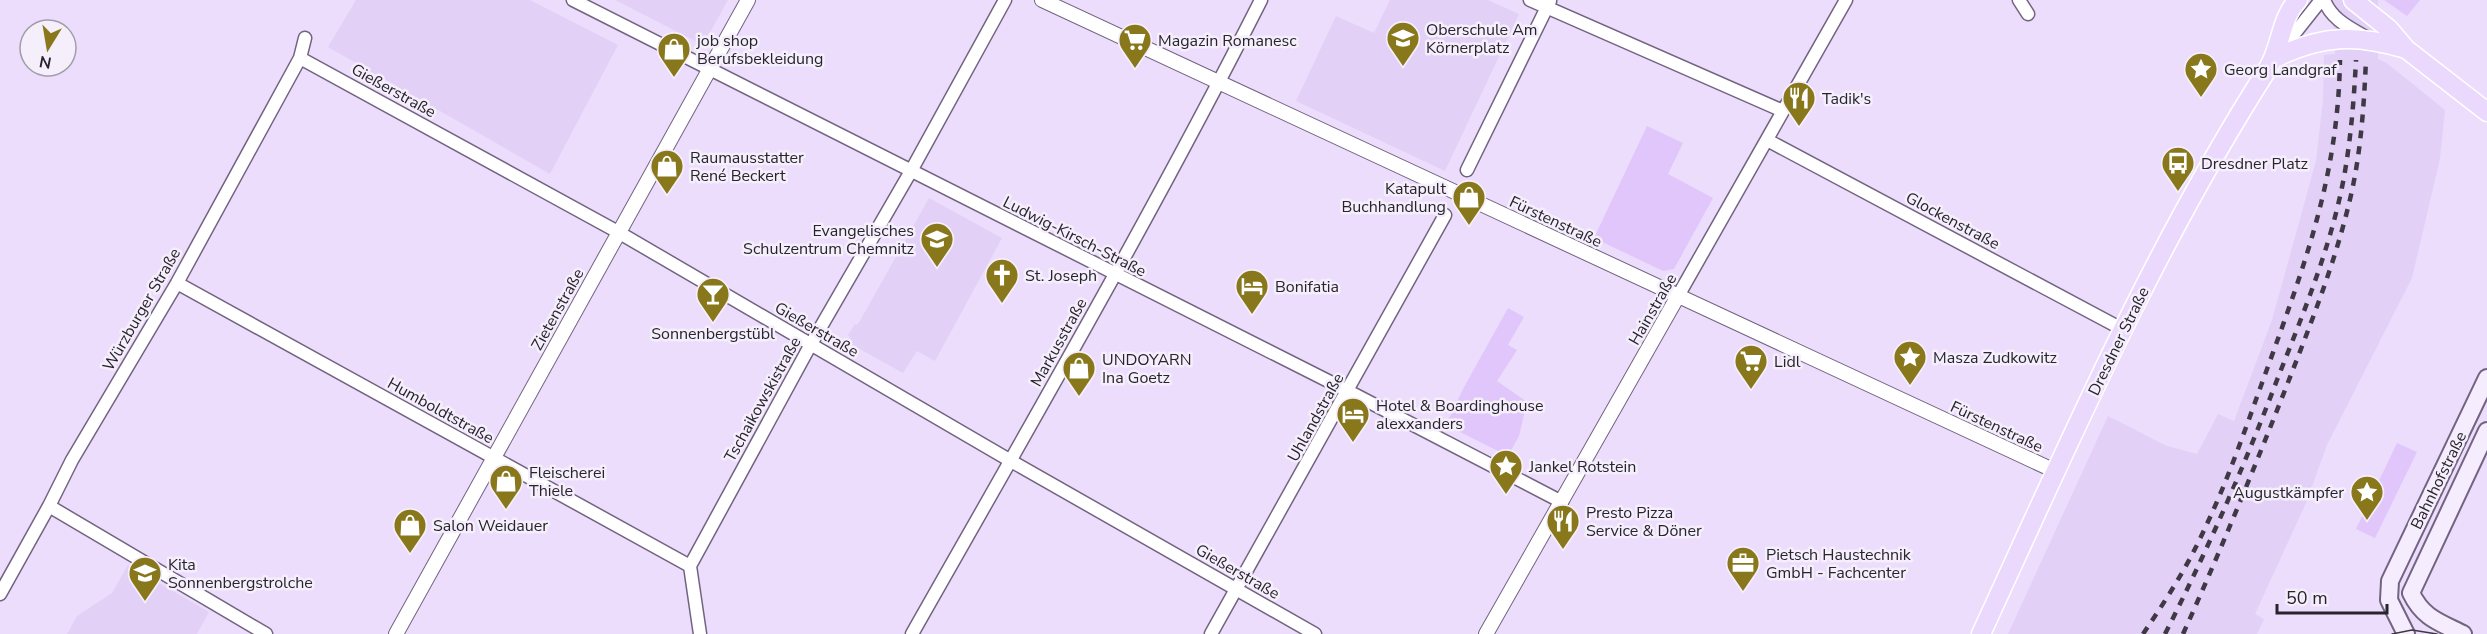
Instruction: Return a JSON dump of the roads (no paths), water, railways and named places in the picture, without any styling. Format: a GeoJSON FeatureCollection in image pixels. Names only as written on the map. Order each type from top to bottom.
{"type":"FeatureCollection","features":[{"type":"Feature","properties":{"kind":"main road"},"geometry":{"type":"LineString","coordinates":[[2353,0],[2389,29],[2406,49],[2487,112]]}},
{"type":"Feature","properties":{"kind":"main road","name":"Dresdner Straße"},"geometry":{"type":"LineString","coordinates":[[1981,634],[2122,330],[2191,198],[2275,58],[2296,2]]}},
{"type":"Feature","properties":{"kind":"main road"},"geometry":{"type":"LineString","coordinates":[[2275,58],[2317,41],[2369,40],[2406,49]]}},
{"type":"Feature","properties":{"kind":"main road","name":"Bahnhofstraße"},"geometry":{"type":"LineString","coordinates":[[2406,634],[2389,600],[2390,581],[2487,378]]}},
{"type":"Feature","properties":{"kind":"main road","name":"Bahnhofstraße"},"geometry":{"type":"LineString","coordinates":[[2463,634],[2428,616],[2418,607],[2411,593],[2487,431]]}},
{"type":"Feature","properties":{"kind":"street","name":"Ludwig-Kirsch-Straße"},"geometry":{"type":"LineString","coordinates":[[573,0],[1348,391],[1562,502]]}},
{"type":"Feature","properties":{"kind":"street","name":"Zietenstraße"},"geometry":{"type":"LineString","coordinates":[[396,634],[748,0]]}},
{"type":"Feature","properties":{"kind":"street","name":"Tschaikowskistraße"},"geometry":{"type":"LineString","coordinates":[[690,566],[811,344],[911,171],[1005,0]]}},
{"type":"Feature","properties":{"kind":"street","name":"Fürstenstraße"},"geometry":{"type":"LineString","coordinates":[[1042,0],[2055,471]]}},
{"type":"Feature","properties":{"kind":"street","name":"Markusstraße"},"geometry":{"type":"LineString","coordinates":[[912,634],[1115,275],[1220,83],[1262,0]]}},
{"type":"Feature","properties":{"kind":"street"},"geometry":{"type":"LineString","coordinates":[[1530,0],[1548,3],[1784,111]]}},
{"type":"Feature","properties":{"kind":"street","name":"Hainstraße"},"geometry":{"type":"LineString","coordinates":[[1486,634],[1846,0]]}},
{"type":"Feature","properties":{"kind":"street"},"geometry":{"type":"LineString","coordinates":[[2019,0],[2028,14]]}},
{"type":"Feature","properties":{"kind":"street"},"geometry":{"type":"LineString","coordinates":[[2322,0],[2337,20],[2369,40]]}},
{"type":"Feature","properties":{"kind":"street","name":"Dresdner Straße"},"geometry":{"type":"LineString","coordinates":[[2275,58],[2322,0]]}},
{"type":"Feature","properties":{"kind":"street"},"geometry":{"type":"LineString","coordinates":[[1467,170],[1548,3]]}},
{"type":"Feature","properties":{"kind":"street","name":"Würzburger Straße"},"geometry":{"type":"LineString","coordinates":[[0,594],[72,460],[177,283],[300,58],[304,38]]}},
{"type":"Feature","properties":{"kind":"street","name":"Gießerstraße"},"geometry":{"type":"LineString","coordinates":[[300,58],[618,232],[1011,461],[1315,634]]}},
{"type":"Feature","properties":{"kind":"street","name":"Glockenstraße"},"geometry":{"type":"LineString","coordinates":[[1767,140],[2122,330]]}},
{"type":"Feature","properties":{"kind":"street","name":"Uhlandstraße"},"geometry":{"type":"LineString","coordinates":[[1211,634],[1445,215]]}},
{"type":"Feature","properties":{"kind":"street","name":"Humboldtstraße"},"geometry":{"type":"LineString","coordinates":[[177,283],[690,566]]}},
{"type":"Feature","properties":{"kind":"street"},"geometry":{"type":"LineString","coordinates":[[49,506],[266,634]]}},
{"type":"Feature","properties":{"kind":"street"},"geometry":{"type":"LineString","coordinates":[[690,566],[700,634]]}},
{"type":"Feature","properties":{"kind":"tram line"},"geometry":{"type":"LineString","coordinates":[[2392,634],[2412,630],[2437,634]]}},
{"type":"Feature","properties":{"kind":"railway"},"geometry":{"type":"LineString","coordinates":[[2183,634],[2262,448],[2330,268],[2345,220],[2357,162],[2362,128],[2366,59]]}},
{"type":"Feature","properties":{"kind":"railway"},"geometry":{"type":"LineString","coordinates":[[2143,634],[2184,569],[2214,509],[2294,294],[2326,182],[2338,103],[2340,60]]}},
{"type":"Feature","properties":{"kind":"railway"},"geometry":{"type":"LineString","coordinates":[[2165,634],[2196,572],[2238,477],[2297,330],[2324,255],[2346,162],[2356,60]]}},
{"type":"Feature","properties":{"kind":"place","name":"Oberschule Am Körnerplatz"},"geometry":{"type":"Point","coordinates":[1403,67]}},
{"type":"Feature","properties":{"kind":"place","name":"Magazin Romanesc"},"geometry":{"type":"Point","coordinates":[1135,69]}},
{"type":"Feature","properties":{"kind":"place","name":"job shop Berufsbekleidung"},"geometry":{"type":"Point","coordinates":[674,78]}},
{"type":"Feature","properties":{"kind":"place","name":"Georg Landgraf"},"geometry":{"type":"Point","coordinates":[2201,98]}},
{"type":"Feature","properties":{"kind":"place","name":"Tadik's"},"geometry":{"type":"Point","coordinates":[1799,127]}},
{"type":"Feature","properties":{"kind":"place","name":"Dresdner Platz"},"geometry":{"type":"Point","coordinates":[2178,192]}},
{"type":"Feature","properties":{"kind":"place","name":"Raumausstatter René Beckert"},"geometry":{"type":"Point","coordinates":[667,195]}},
{"type":"Feature","properties":{"kind":"place","name":"Katapult Buchhandlung"},"geometry":{"type":"Point","coordinates":[1469,226]}},
{"type":"Feature","properties":{"kind":"place","name":"Evangelisches Schulzentrum Chemnitz"},"geometry":{"type":"Point","coordinates":[937,268]}},
{"type":"Feature","properties":{"kind":"place","name":"St. Joseph"},"geometry":{"type":"Point","coordinates":[1002,304]}},
{"type":"Feature","properties":{"kind":"place","name":"Bonifatia"},"geometry":{"type":"Point","coordinates":[1252,315]}},
{"type":"Feature","properties":{"kind":"place","name":"Sonnenbergstübl"},"geometry":{"type":"Point","coordinates":[713,323]}},
{"type":"Feature","properties":{"kind":"place","name":"Masza Zudkowitz"},"geometry":{"type":"Point","coordinates":[1910,386]}},
{"type":"Feature","properties":{"kind":"place","name":"Lidl"},"geometry":{"type":"Point","coordinates":[1751,390]}},
{"type":"Feature","properties":{"kind":"place","name":"UNDOYARN Ina Goetz"},"geometry":{"type":"Point","coordinates":[1079,397]}},
{"type":"Feature","properties":{"kind":"place","name":"Hotel & Boardinghouse alexxanders"},"geometry":{"type":"Point","coordinates":[1353,443]}},
{"type":"Feature","properties":{"kind":"place","name":"Jankel Rotstein"},"geometry":{"type":"Point","coordinates":[1506,495]}},
{"type":"Feature","properties":{"kind":"place","name":"Fleischerei Thiele"},"geometry":{"type":"Point","coordinates":[506,510]}},
{"type":"Feature","properties":{"kind":"place","name":"Augustkämpfer"},"geometry":{"type":"Point","coordinates":[2367,521]}},
{"type":"Feature","properties":{"kind":"place","name":"Presto Pizza Service & Döner"},"geometry":{"type":"Point","coordinates":[1563,550]}},
{"type":"Feature","properties":{"kind":"place","name":"Salon Weidauer"},"geometry":{"type":"Point","coordinates":[410,554]}},
{"type":"Feature","properties":{"kind":"place","name":"Pietsch Haustechnik GmbH - Fachcenter"},"geometry":{"type":"Point","coordinates":[1743,592]}},
{"type":"Feature","properties":{"kind":"place","name":"Kita Sonnenbergstrolche"},"geometry":{"type":"Point","coordinates":[145,602]}}]}
